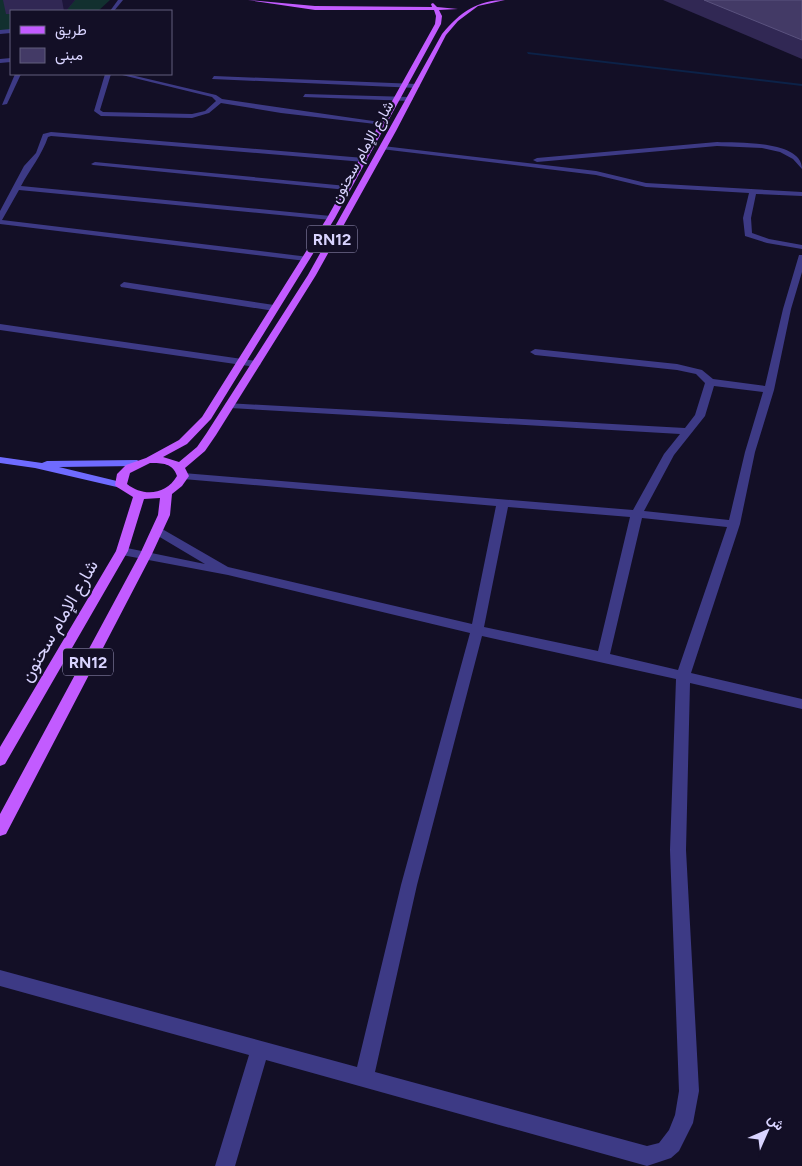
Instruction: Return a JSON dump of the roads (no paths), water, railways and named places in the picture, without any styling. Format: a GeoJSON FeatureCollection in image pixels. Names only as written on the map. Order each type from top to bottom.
{"type":"FeatureCollection","features":[{"type":"Feature","properties":{"kind":"main road"},"geometry":{"type":"LineString","coordinates":[[250,0],[315,8],[398,9],[434,4],[455,9],[503,0]]}},
{"type":"Feature","properties":{"kind":"main road"},"geometry":{"type":"LineString","coordinates":[[278,0],[361,5],[416,2]]}},
{"type":"Feature","properties":{"kind":"main road"},"geometry":{"type":"LineString","coordinates":[[430,18],[438,24],[439,16],[434,4]]}},
{"type":"Feature","properties":{"kind":"main road","name":"شارع الإمام سحنون"},"geometry":{"type":"LineString","coordinates":[[182,471],[201,449],[312,275],[449,27],[460,16],[477,4]]}},
{"type":"Feature","properties":{"kind":"main road"},"geometry":{"type":"LineString","coordinates":[[398,9],[423,14]]}},
{"type":"Feature","properties":{"kind":"main road","name":"شارع الإمام سحنون"},"geometry":{"type":"LineString","coordinates":[[150,460],[183,442],[206,419],[331,218],[438,24]]}},
{"type":"Feature","properties":{"kind":"main road","name":"RN12"},"geometry":{"type":"LineString","coordinates":[[0,829],[146,554],[164,515],[166,493],[181,482],[182,471],[172,462],[150,460],[137,463]]}},
{"type":"Feature","properties":{"kind":"main road"},"geometry":{"type":"LineString","coordinates":[[137,463],[126,470],[121,477],[121,486],[128,492],[139,496],[166,493]]}},
{"type":"Feature","properties":{"kind":"main road","name":"شارع الإمام سحنون"},"geometry":{"type":"LineString","coordinates":[[0,760],[122,551],[139,496]]}},
{"type":"Feature","properties":{"kind":"street"},"geometry":{"type":"LineString","coordinates":[[113,10],[122,0]]}},
{"type":"Feature","properties":{"kind":"street"},"geometry":{"type":"LineString","coordinates":[[4,104],[18,75]]}},
{"type":"Feature","properties":{"kind":"street"},"geometry":{"type":"LineString","coordinates":[[108,75],[97,111],[99,114],[192,116],[207,112],[220,101]]}},
{"type":"Feature","properties":{"kind":"street"},"geometry":{"type":"LineString","coordinates":[[125,75],[214,96],[220,101],[281,111],[384,123]]}},
{"type":"Feature","properties":{"kind":"street"},"geometry":{"type":"LineString","coordinates":[[214,78],[416,86]]}},
{"type":"Feature","properties":{"kind":"street"},"geometry":{"type":"LineString","coordinates":[[0,92],[9,92]]}},
{"type":"Feature","properties":{"kind":"street"},"geometry":{"type":"LineString","coordinates":[[305,96],[410,99]]}},
{"type":"Feature","properties":{"kind":"street"},"geometry":{"type":"LineString","coordinates":[[306,259],[0,220],[28,166],[39,153],[46,136],[53,133],[364,160]]}},
{"type":"Feature","properties":{"kind":"street"},"geometry":{"type":"LineString","coordinates":[[509,162],[717,144],[762,146],[782,151],[796,158],[802,167]]}},
{"type":"Feature","properties":{"kind":"street"},"geometry":{"type":"LineString","coordinates":[[383,148],[596,173],[646,185],[802,194]]}},
{"type":"Feature","properties":{"kind":"street"},"geometry":{"type":"LineString","coordinates":[[95,164],[347,188]]}},
{"type":"Feature","properties":{"kind":"street"},"geometry":{"type":"LineString","coordinates":[[17,188],[331,218]]}},
{"type":"Feature","properties":{"kind":"street"},"geometry":{"type":"LineString","coordinates":[[752,190],[747,218],[748,234],[767,241],[802,247]]}},
{"type":"Feature","properties":{"kind":"street"},"geometry":{"type":"LineString","coordinates":[[0,978],[647,1156],[665,1151],[676,1138],[684,1122],[689,1091],[678,850],[683,676],[734,524],[750,452],[770,390],[787,310],[802,261]]}},
{"type":"Feature","properties":{"kind":"street"},"geometry":{"type":"LineString","coordinates":[[124,285],[274,308]]}},
{"type":"Feature","properties":{"kind":"street"},"geometry":{"type":"LineString","coordinates":[[0,327],[256,364]]}},
{"type":"Feature","properties":{"kind":"street"},"geometry":{"type":"LineString","coordinates":[[535,352],[677,366],[699,372],[710,382],[770,390]]}},
{"type":"Feature","properties":{"kind":"street"},"geometry":{"type":"LineString","coordinates":[[603,657],[637,514],[669,454],[700,416],[710,382]]}},
{"type":"Feature","properties":{"kind":"street"},"geometry":{"type":"LineString","coordinates":[[230,405],[689,431]]}},
{"type":"Feature","properties":{"kind":"street"},"geometry":{"type":"LineString","coordinates":[[0,460],[35,465],[121,486]]}},
{"type":"Feature","properties":{"kind":"street"},"geometry":{"type":"LineString","coordinates":[[35,465],[137,463]]}},
{"type":"Feature","properties":{"kind":"street"},"geometry":{"type":"LineString","coordinates":[[182,471],[734,524]]}},
{"type":"Feature","properties":{"kind":"street"},"geometry":{"type":"LineString","coordinates":[[364,1078],[409,886],[477,630],[503,502]]}},
{"type":"Feature","properties":{"kind":"street"},"geometry":{"type":"LineString","coordinates":[[157,530],[228,571]]}},
{"type":"Feature","properties":{"kind":"street"},"geometry":{"type":"LineString","coordinates":[[122,551],[146,554],[199,568],[228,571],[802,704]]}},
{"type":"Feature","properties":{"kind":"street"},"geometry":{"type":"LineString","coordinates":[[225,1166],[260,1050]]}},
{"type":"Feature","properties":{"kind":"waterway"},"geometry":{"type":"LineString","coordinates":[[528,53],[802,85]]}}]}
